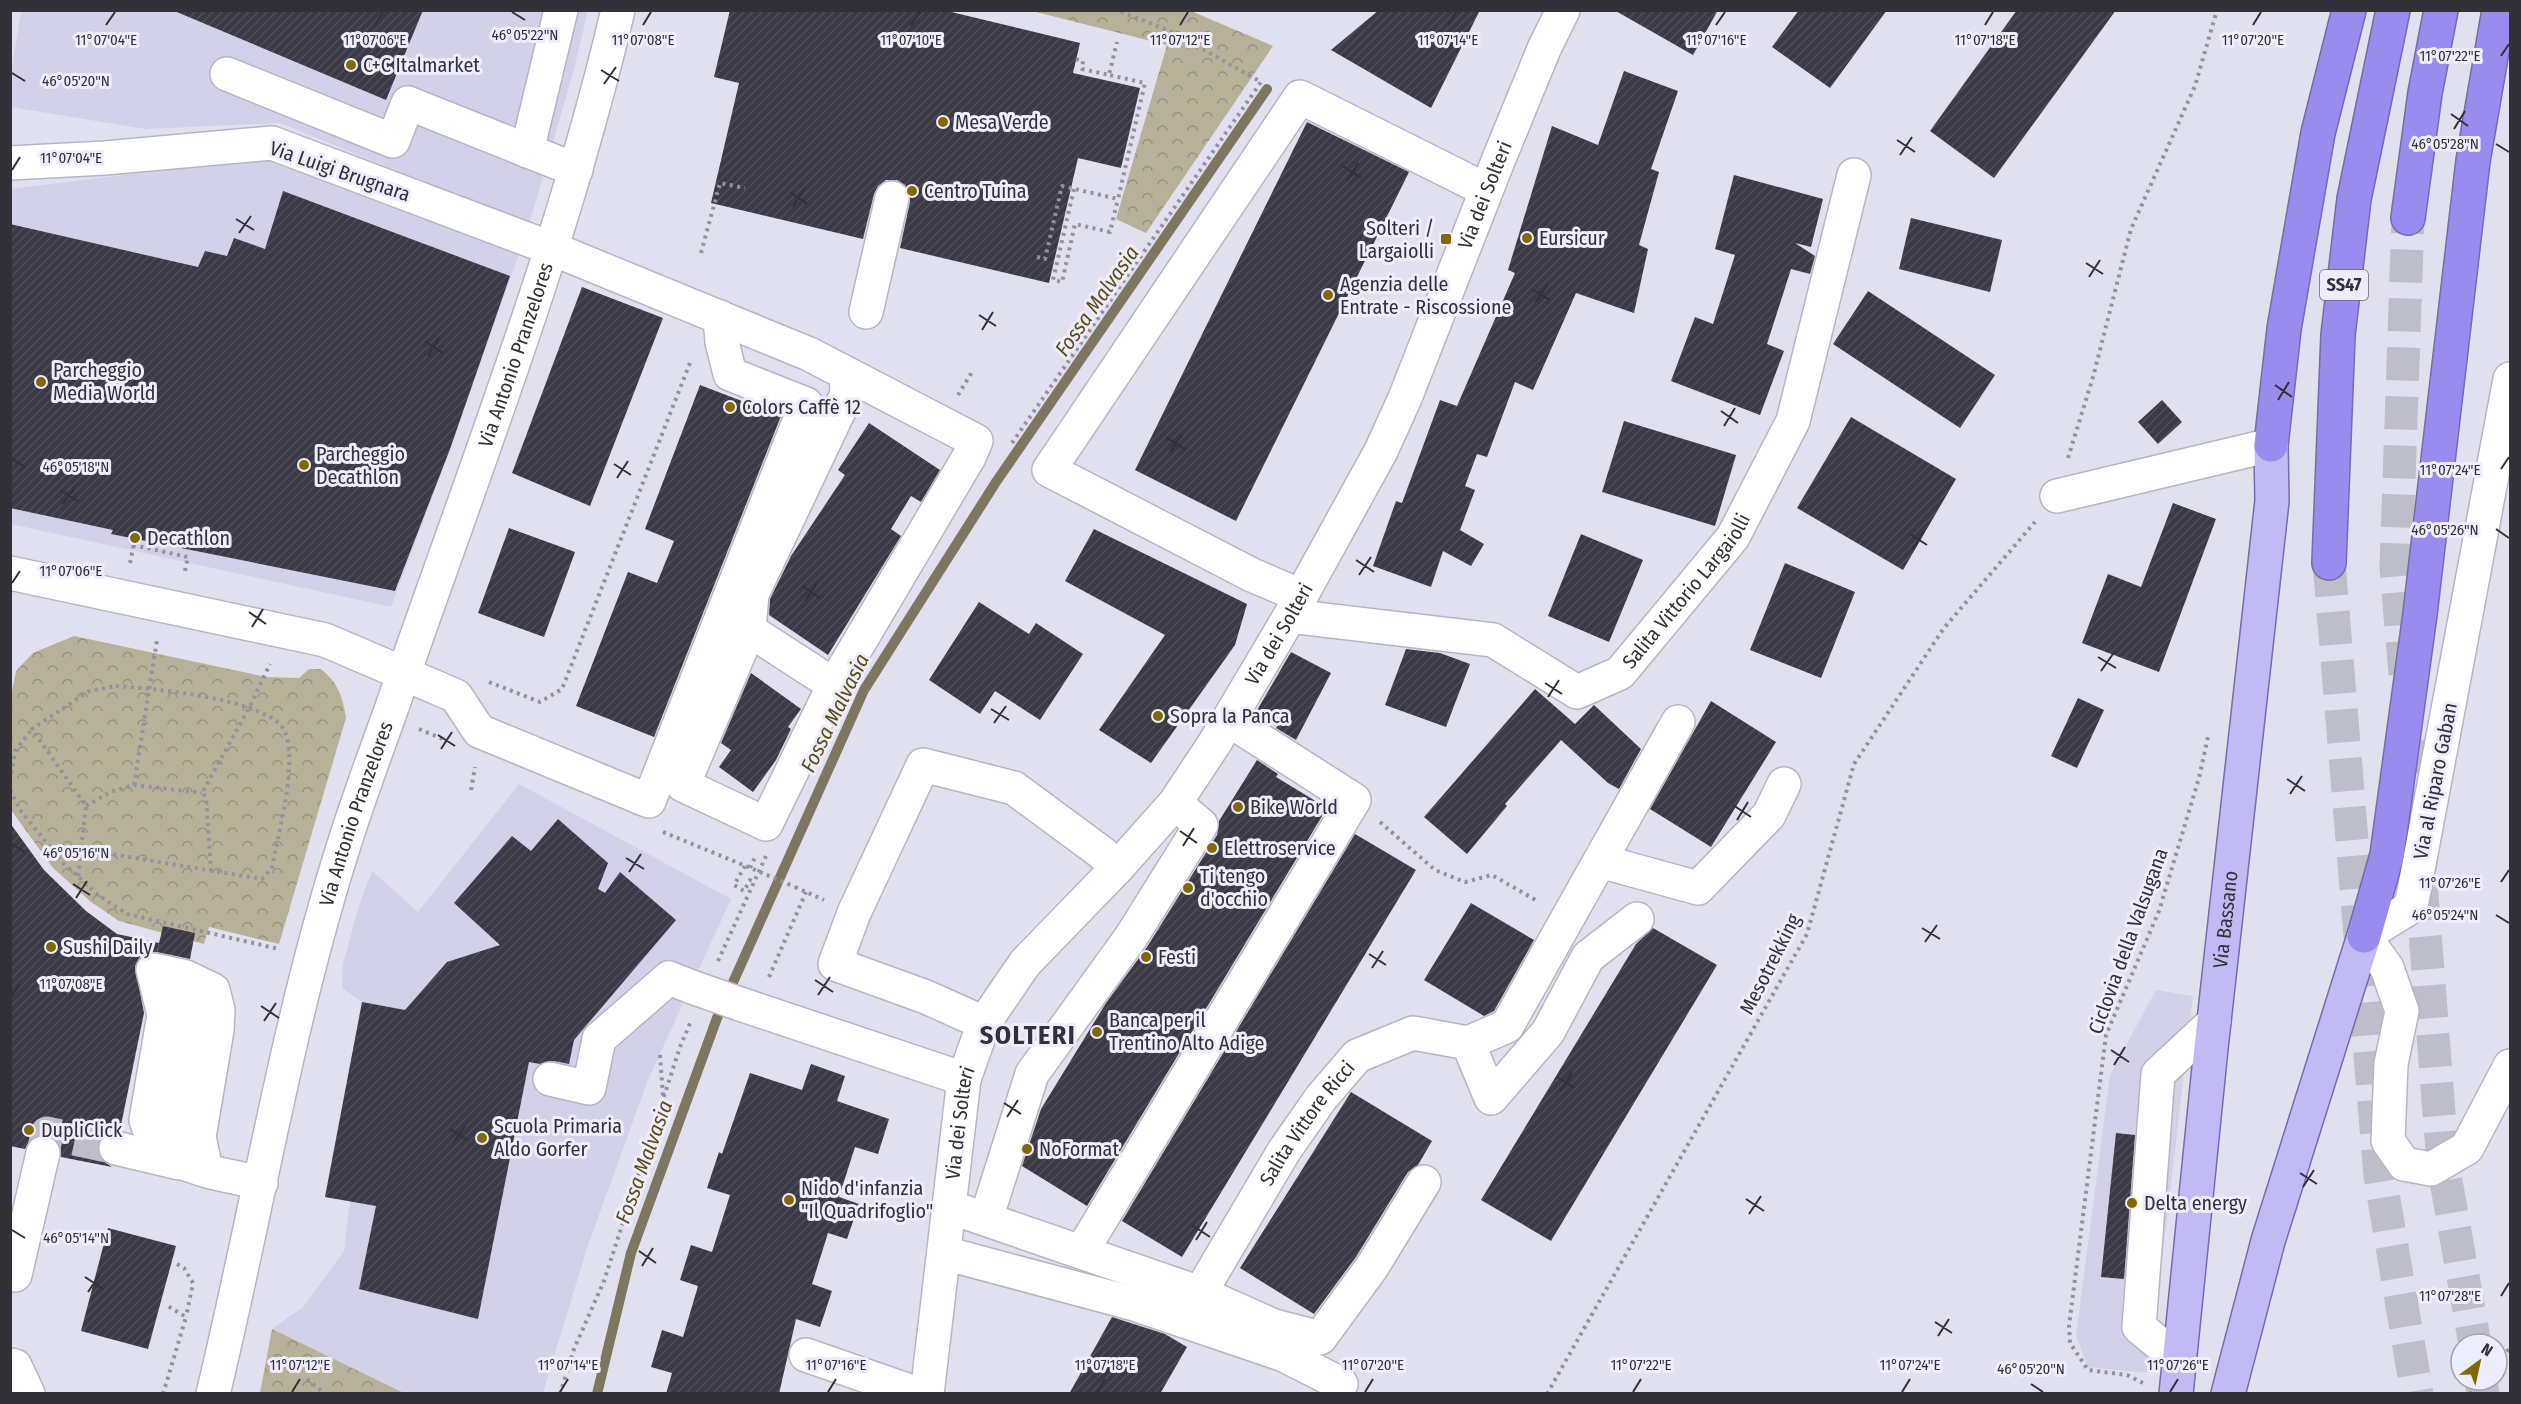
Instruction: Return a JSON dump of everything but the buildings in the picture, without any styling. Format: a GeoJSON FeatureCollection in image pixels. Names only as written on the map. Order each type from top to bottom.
{"type":"FeatureCollection","features":[{"type":"Feature","properties":{"kind":"highway"},"geometry":{"type":"LineString","coordinates":[[2271,445],[2284,329],[2318,133],[2349,10]]}},
{"type":"Feature","properties":{"kind":"highway","name":"SS47"},"geometry":{"type":"LineString","coordinates":[[2329,563],[2338,335],[2354,199],[2392,10]]}},
{"type":"Feature","properties":{"kind":"highway"},"geometry":{"type":"LineString","coordinates":[[2408,218],[2425,93],[2441,10]]}},
{"type":"Feature","properties":{"kind":"highway"},"geometry":{"type":"LineString","coordinates":[[2364,936],[2387,855],[2420,614],[2473,161],[2499,10]]}},
{"type":"Feature","properties":{"kind":"main road","name":"Via Bassano"},"geometry":{"type":"LineString","coordinates":[[2162,1392],[2179,1360],[2272,501],[2271,445]]}},
{"type":"Feature","properties":{"kind":"main road"},"geometry":{"type":"LineString","coordinates":[[2228,1394],[2268,1241],[2364,936]]}},
{"type":"Feature","properties":{"kind":"street"},"geometry":{"type":"LineString","coordinates":[[527,151],[561,10]]}},
{"type":"Feature","properties":{"kind":"street","name":"Via Antonio Pranzelores"},"geometry":{"type":"LineString","coordinates":[[213,1394],[311,952],[343,848],[553,249],[603,74],[618,10]]}},
{"type":"Feature","properties":{"kind":"street","name":"Via dei Solteri"},"geometry":{"type":"LineString","coordinates":[[915,1391],[944,1253],[964,1079],[984,1023],[1025,963],[1117,868],[1175,803],[1296,606],[1381,450],[1544,49],[1563,10]]}},
{"type":"Feature","properties":{"kind":"street"},"geometry":{"type":"LineString","coordinates":[[227,74],[393,141],[408,103],[576,170]]}},
{"type":"Feature","properties":{"kind":"street"},"geometry":{"type":"LineString","coordinates":[[1296,606],[1252,575],[1049,470],[1300,97],[1486,190]]}},
{"type":"Feature","properties":{"kind":"street","name":"Via Luigi Brugnara"},"geometry":{"type":"LineString","coordinates":[[10,163],[105,158],[272,143],[553,249]]}},
{"type":"Feature","properties":{"kind":"street","name":"Salita Vittorio Largaiolli"},"geometry":{"type":"LineString","coordinates":[[1296,606],[1493,640],[1577,692],[1620,673],[1733,537],[1793,421],[1854,175]]}},
{"type":"Feature","properties":{"kind":"street"},"geometry":{"type":"LineString","coordinates":[[866,312],[892,198]]}},
{"type":"Feature","properties":{"kind":"street","name":"Via Antonio Pranzelores"},"geometry":{"type":"LineString","coordinates":[[553,249],[809,354],[976,441],[969,458],[834,685]]}},
{"type":"Feature","properties":{"kind":"street"},"geometry":{"type":"LineString","coordinates":[[10,573],[325,640],[456,696],[479,731],[649,801],[806,404],[730,374],[722,342],[720,318]]}},
{"type":"Feature","properties":{"kind":"street"},"geometry":{"type":"LineString","coordinates":[[749,630],[834,685],[766,824],[683,785],[749,630],[752,594],[847,394],[846,373]]}},
{"type":"Feature","properties":{"kind":"street","name":"Via al Riparo Gaban"},"geometry":{"type":"LineString","coordinates":[[2364,936],[2411,907],[2511,379]]}},
{"type":"Feature","properties":{"kind":"street"},"geometry":{"type":"LineString","coordinates":[[2057,496],[2271,445]]}},
{"type":"Feature","properties":{"kind":"street"},"geometry":{"type":"LineString","coordinates":[[1082,1251],[1354,800],[1228,720]]}},
{"type":"Feature","properties":{"kind":"street"},"geometry":{"type":"LineString","coordinates":[[1637,919],[1588,957],[1548,1032],[1491,1098],[1468,1043],[1507,1026],[1678,722]]}},
{"type":"Feature","properties":{"kind":"street"},"geometry":{"type":"LineString","coordinates":[[984,1023],[926,997],[835,964],[854,913],[923,765],[1014,788],[1102,854],[1117,868]]}},
{"type":"Feature","properties":{"kind":"street"},"geometry":{"type":"LineString","coordinates":[[1600,861],[1698,888],[1769,815],[1784,784]]}},
{"type":"Feature","properties":{"kind":"street"},"geometry":{"type":"LineString","coordinates":[[986,1219],[1032,1074],[1131,937],[1201,825],[1175,803]]}},
{"type":"Feature","properties":{"kind":"street"},"geometry":{"type":"LineString","coordinates":[[2364,936],[2387,968],[2402,1011],[2391,1064],[2388,1141],[2404,1164],[2431,1169],[2467,1148],[2511,1066]]}},
{"type":"Feature","properties":{"kind":"street"},"geometry":{"type":"LineString","coordinates":[[153,970],[186,977],[213,990],[218,1010],[217,1030],[199,1137],[197,1168],[170,1156],[151,1136],[147,1120],[164,1015],[153,970]]}},
{"type":"Feature","properties":{"kind":"street"},"geometry":{"type":"LineString","coordinates":[[550,1079],[589,1088],[599,1039],[669,978],[694,999],[747,1007],[964,1079]]}},
{"type":"Feature","properties":{"kind":"street"},"geometry":{"type":"LineString","coordinates":[[177,993],[192,1012],[192,1024],[176,1109],[178,1132],[197,1168]]}},
{"type":"Feature","properties":{"kind":"street"},"geometry":{"type":"LineString","coordinates":[[2179,1360],[2139,1327],[2158,1074],[2214,1022]]}},
{"type":"Feature","properties":{"kind":"street","name":"Salita Vittore Ricci"},"geometry":{"type":"LineString","coordinates":[[1200,1293],[1284,1151],[1321,1098],[1357,1056],[1413,1033],[1468,1043]]}},
{"type":"Feature","properties":{"kind":"street"},"geometry":{"type":"LineString","coordinates":[[116,1148],[261,1183]]}},
{"type":"Feature","properties":{"kind":"street"},"geometry":{"type":"LineString","coordinates":[[10,1274],[15,1275],[43,1153]]}},
{"type":"Feature","properties":{"kind":"street"},"geometry":{"type":"LineString","coordinates":[[950,1207],[1200,1293],[1275,1326],[1320,1338],[1372,1267],[1424,1182]]}},
{"type":"Feature","properties":{"kind":"street"},"geometry":{"type":"LineString","coordinates":[[944,1253],[1131,1303],[1284,1355],[1341,1384]]}},
{"type":"Feature","properties":{"kind":"street"},"geometry":{"type":"LineString","coordinates":[[806,1355],[915,1391]]}},
{"type":"Feature","properties":{"kind":"path"},"geometry":{"type":"LineString","coordinates":[[1117,10],[1172,32],[1261,82]]}},
{"type":"Feature","properties":{"kind":"path"},"geometry":{"type":"LineString","coordinates":[[2057,496],[2093,377],[2131,229],[2195,86],[2217,10]]}},
{"type":"Feature","properties":{"kind":"path"},"geometry":{"type":"LineString","coordinates":[[1109,75],[1117,42]]}},
{"type":"Feature","properties":{"kind":"path"},"geometry":{"type":"LineString","coordinates":[[1074,189],[1053,280],[1062,282],[1075,224],[1110,232],[1145,83],[1082,69],[1083,61],[1076,59]]}},
{"type":"Feature","properties":{"kind":"path"},"geometry":{"type":"LineString","coordinates":[[701,253],[720,183],[745,188]]}},
{"type":"Feature","properties":{"kind":"path"},"geometry":{"type":"LineString","coordinates":[[1037,257],[1046,259],[1062,186],[1118,199]]}},
{"type":"Feature","properties":{"kind":"path"},"geometry":{"type":"LineString","coordinates":[[479,678],[540,702],[562,689],[692,358],[730,374]]}},
{"type":"Feature","properties":{"kind":"path","name":"Mesotrekking"},"geometry":{"type":"LineString","coordinates":[[1547,1394],[1807,934],[1854,764],[1944,628],[2057,496]]}},
{"type":"Feature","properties":{"kind":"path"},"geometry":{"type":"LineString","coordinates":[[130,563],[135,538]]}},
{"type":"Feature","properties":{"kind":"path"},"geometry":{"type":"LineString","coordinates":[[134,545],[188,556],[184,575]]}},
{"type":"Feature","properties":{"kind":"path"},"geometry":{"type":"LineString","coordinates":[[134,785],[157,640]]}},
{"type":"Feature","properties":{"kind":"path"},"geometry":{"type":"LineString","coordinates":[[202,793],[271,664]]}},
{"type":"Feature","properties":{"kind":"path"},"geometry":{"type":"LineString","coordinates":[[10,781],[13,751],[32,729],[89,691],[116,686],[149,688],[250,706],[271,717],[285,731],[290,772],[272,868],[262,879],[81,849]]}},
{"type":"Feature","properties":{"kind":"path"},"geometry":{"type":"LineString","coordinates":[[32,729],[86,806],[78,876]]}},
{"type":"Feature","properties":{"kind":"path","name":"Ciclovia della Valsugana"},"geometry":{"type":"LineString","coordinates":[[2162,1392],[2127,1375],[2088,1370],[2070,1343],[2068,1326],[2106,1035],[2159,911],[2199,778],[2210,732]]}},
{"type":"Feature","properties":{"kind":"path"},"geometry":{"type":"LineString","coordinates":[[471,790],[476,763]]}},
{"type":"Feature","properties":{"kind":"path"},"geometry":{"type":"LineString","coordinates":[[86,806],[110,792],[134,785],[202,793],[206,797],[211,871]]}},
{"type":"Feature","properties":{"kind":"path"},"geometry":{"type":"LineString","coordinates":[[10,790],[21,810],[63,863],[98,895],[127,914],[285,951]]}},
{"type":"Feature","properties":{"kind":"path"},"geometry":{"type":"LineString","coordinates":[[1354,800],[1435,870],[1465,882],[1492,875],[1568,919]]}},
{"type":"Feature","properties":{"kind":"path"},"geometry":{"type":"LineString","coordinates":[[745,866],[734,885],[744,891],[750,880],[754,882]]}},
{"type":"Feature","properties":{"kind":"path"},"geometry":{"type":"LineString","coordinates":[[753,869],[795,887]]}},
{"type":"Feature","properties":{"kind":"path"},"geometry":{"type":"LineString","coordinates":[[747,1007],[806,892]]}},
{"type":"Feature","properties":{"kind":"path"},"geometry":{"type":"LineString","coordinates":[[560,1394],[574,1349],[604,1281],[694,999]]}},
{"type":"Feature","properties":{"kind":"path"},"geometry":{"type":"LineString","coordinates":[[660,1055],[663,1100]]}},
{"type":"Feature","properties":{"kind":"path"},"geometry":{"type":"LineString","coordinates":[[163,1394],[186,1317],[193,1282],[184,1268],[177,1264]]}},
{"type":"Feature","properties":{"kind":"path"},"geometry":{"type":"LineString","coordinates":[[166,1305],[186,1317]]}},
{"type":"Feature","properties":{"kind":"path"},"geometry":{"type":"LineString","coordinates":[[307,1379],[325,1394]]}},
{"type":"Feature","properties":{"kind":"shaded area"},"geometry":{"type":"Polygon","coordinates":[[[21,11],[588,11],[573,73],[529,225],[280,123],[145,129],[11,107],[11,73],[21,11]]]}},
{"type":"Feature","properties":{"kind":"shaded area"},"geometry":{"type":"Polygon","coordinates":[[[261,158],[520,251],[450,450],[391,607],[11,524],[10,189],[261,158]]]}},
{"type":"Feature","properties":{"kind":"shaded area","name":"Scuola Primaria Aldo Gorfer"},"geometry":{"type":"Polygon","coordinates":[[[519,784],[731,899],[648,1080],[587,1248],[543,1393],[404,1393],[272,1329],[303,1307],[344,1251],[350,1201],[325,1197],[362,1002],[342,988],[343,964],[359,905],[372,871],[418,912],[519,784]]]}},
{"type":"Feature","properties":{"kind":"shaded area"},"geometry":{"type":"Polygon","coordinates":[[[2156,990],[2193,996],[2149,1373],[2088,1367],[2076,1336],[2110,1075],[2156,990]]]}},
{"type":"Feature","properties":{"kind":"green space"},"geometry":{"type":"Polygon","coordinates":[[[1032,11],[1191,11],[1273,46],[1146,233],[1116,219],[1167,45],[1032,11]]]}},
{"type":"Feature","properties":{"kind":"green space"},"geometry":{"type":"Polygon","coordinates":[[[74,636],[266,677],[299,678],[309,669],[321,669],[336,685],[346,718],[279,944],[209,927],[204,944],[119,921],[91,902],[53,868],[11,810],[10,701],[16,671],[33,653],[74,636]]]}},
{"type":"Feature","properties":{"kind":"green space"},"geometry":{"type":"Polygon","coordinates":[[[272,1329],[404,1393],[260,1393],[272,1329]]]}},
{"type":"Feature","properties":{"kind":"waterway","name":"Fossa Malvasia"},"geometry":{"type":"LineString","coordinates":[[597,1394],[631,1253],[717,1018],[864,690],[996,482],[1267,89]]}},
{"type":"Feature","properties":{"kind":"tunnel"},"geometry":{"type":"LineString","coordinates":[[2405,674],[2396,568],[2408,218]]}},
{"type":"Feature","properties":{"kind":"tunnel"},"geometry":{"type":"LineString","coordinates":[[2329,563],[2380,1176],[2417,1394]]}},
{"type":"Feature","properties":{"kind":"tunnel"},"geometry":{"type":"LineString","coordinates":[[2410,741],[2443,1164],[2473,1332]]}},
{"type":"Feature","properties":{"kind":"tunnel"},"geometry":{"type":"LineString","coordinates":[[43,1153],[47,1133],[116,1148]]}},
{"type":"Feature","properties":{"kind":"place","name":"C+C Italmarket"},"geometry":{"type":"Point","coordinates":[351,65]}},
{"type":"Feature","properties":{"kind":"place","name":"Mesa Verde"},"geometry":{"type":"Point","coordinates":[943,122]}},
{"type":"Feature","properties":{"kind":"place","name":"Centro Tuina"},"geometry":{"type":"Point","coordinates":[912,191]}},
{"type":"Feature","properties":{"kind":"place","name":"Eursicur"},"geometry":{"type":"Point","coordinates":[1527,238]}},
{"type":"Feature","properties":{"kind":"place","name":"Solteri / Largaiolli"},"geometry":{"type":"Point","coordinates":[1446,239]}},
{"type":"Feature","properties":{"kind":"place","name":"Agenzia delle Entrate - Riscossione"},"geometry":{"type":"Point","coordinates":[1328,295]}},
{"type":"Feature","properties":{"kind":"place","name":"Parcheggio Media World"},"geometry":{"type":"Point","coordinates":[41,382]}},
{"type":"Feature","properties":{"kind":"place","name":"Colors Caffè 12"},"geometry":{"type":"Point","coordinates":[730,407]}},
{"type":"Feature","properties":{"kind":"place","name":"Parcheggio Decathlon"},"geometry":{"type":"Point","coordinates":[304,465]}},
{"type":"Feature","properties":{"kind":"place","name":"Decathlon"},"geometry":{"type":"Point","coordinates":[135,538]}},
{"type":"Feature","properties":{"kind":"place","name":"Sopra la Panca"},"geometry":{"type":"Point","coordinates":[1158,716]}},
{"type":"Feature","properties":{"kind":"place","name":"Bike World"},"geometry":{"type":"Point","coordinates":[1238,807]}},
{"type":"Feature","properties":{"kind":"place","name":"Elettroservice"},"geometry":{"type":"Point","coordinates":[1212,848]}},
{"type":"Feature","properties":{"kind":"place","name":"Ti tengo d'occhio"},"geometry":{"type":"Point","coordinates":[1188,888]}},
{"type":"Feature","properties":{"kind":"place","name":"Sushi Daily"},"geometry":{"type":"Point","coordinates":[51,947]}},
{"type":"Feature","properties":{"kind":"place","name":"Festi"},"geometry":{"type":"Point","coordinates":[1146,957]}},
{"type":"Feature","properties":{"kind":"place","name":"Banca per il Trentino Alto Adige"},"geometry":{"type":"Point","coordinates":[1097,1032]}},
{"type":"Feature","properties":{"kind":"place","name":"DupliClick"},"geometry":{"type":"Point","coordinates":[29,1130]}},
{"type":"Feature","properties":{"kind":"place","name":"Scuola Primaria Aldo Gorfer"},"geometry":{"type":"Point","coordinates":[482,1138]}},
{"type":"Feature","properties":{"kind":"place","name":"NoFormat"},"geometry":{"type":"Point","coordinates":[1027,1149]}},
{"type":"Feature","properties":{"kind":"place","name":"Nido d'infanzia \"Il Quadrifoglio\""},"geometry":{"type":"Point","coordinates":[789,1200]}},
{"type":"Feature","properties":{"kind":"place","name":"Delta energy"},"geometry":{"type":"Point","coordinates":[2132,1203]}},
{"type":"Feature","properties":{"kind":"district","name":"SOLTERI"},"geometry":{"type":"Point","coordinates":[1028,1035]}}]}
